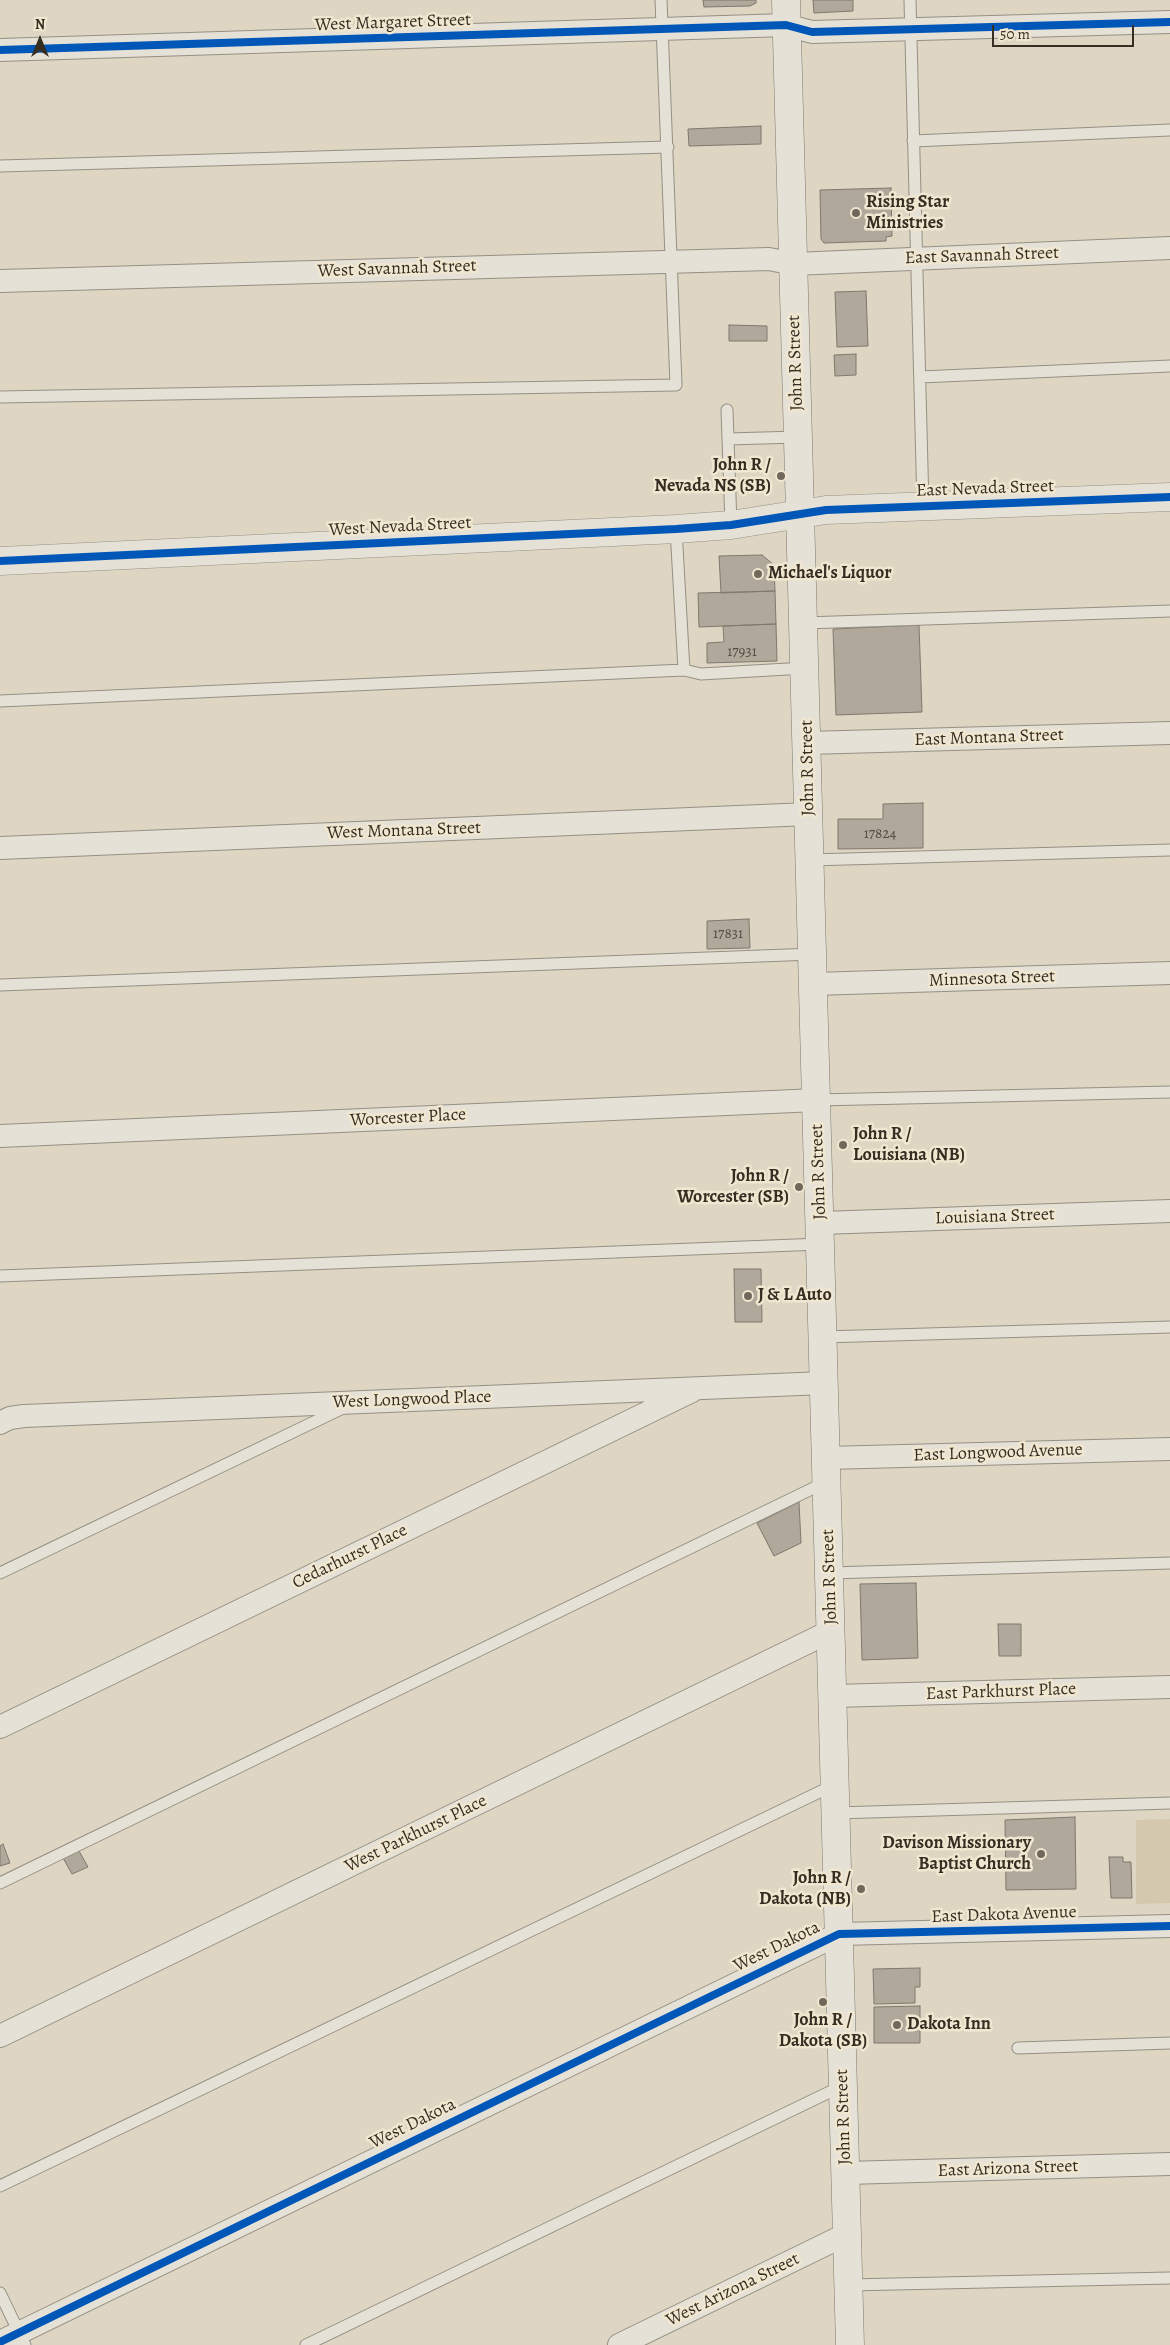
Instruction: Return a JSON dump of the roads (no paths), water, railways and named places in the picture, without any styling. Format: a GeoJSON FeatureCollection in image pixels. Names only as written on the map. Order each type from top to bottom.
{"type":"FeatureCollection","features":[{"type":"Feature","properties":{"kind":"main road","name":"John R Street"},"geometry":{"type":"LineString","coordinates":[[786,13],[821,1233],[850,2345]]}},
{"type":"Feature","properties":{"kind":"main road","name":"East Nevada Street"},"geometry":{"type":"LineString","coordinates":[[800,513],[1170,496]]}},
{"type":"Feature","properties":{"kind":"main road","name":"West Nevada Street"},"geometry":{"type":"LineString","coordinates":[[0,561],[676,529],[731,525],[800,513]]}},
{"type":"Feature","properties":{"kind":"street","name":"West Margaret Street"},"geometry":{"type":"LineString","coordinates":[[0,50],[663,30],[786,13],[812,32],[1170,22]]}},
{"type":"Feature","properties":{"kind":"street","name":"East Savannah Street"},"geometry":{"type":"LineString","coordinates":[[794,264],[1170,248]]}},
{"type":"Feature","properties":{"kind":"street","name":"West Savannah Street"},"geometry":{"type":"LineString","coordinates":[[0,281],[671,261],[770,259],[794,264]]}},
{"type":"Feature","properties":{"kind":"street","name":"East Montana Street"},"geometry":{"type":"LineString","coordinates":[[807,743],[1170,733]]}},
{"type":"Feature","properties":{"kind":"street","name":"West Montana Street"},"geometry":{"type":"LineString","coordinates":[[0,848],[809,814]]}},
{"type":"Feature","properties":{"kind":"street","name":"Minnesota Street"},"geometry":{"type":"LineString","coordinates":[[814,984],[1170,973]]}},
{"type":"Feature","properties":{"kind":"street","name":"Worcester Place"},"geometry":{"type":"LineString","coordinates":[[0,1136],[817,1100]]}},
{"type":"Feature","properties":{"kind":"street","name":"Louisiana Street"},"geometry":{"type":"LineString","coordinates":[[821,1233],[1170,1211]]}},
{"type":"Feature","properties":{"kind":"street","name":"West Longwood Place"},"geometry":{"type":"LineString","coordinates":[[0,1423],[10,1418],[24,1416],[824,1383]]}},
{"type":"Feature","properties":{"kind":"street","name":"Cedarhurst Place"},"geometry":{"type":"LineString","coordinates":[[0,1726],[700,1388]]}},
{"type":"Feature","properties":{"kind":"street","name":"East Longwood Avenue"},"geometry":{"type":"LineString","coordinates":[[827,1470],[1170,1449]]}},
{"type":"Feature","properties":{"kind":"street","name":"West Parkhurst Place"},"geometry":{"type":"LineString","coordinates":[[0,2036],[831,1632]]}},
{"type":"Feature","properties":{"kind":"street","name":"East Parkhurst Place"},"geometry":{"type":"LineString","coordinates":[[833,1696],[1170,1687]]}},
{"type":"Feature","properties":{"kind":"street","name":"East Dakota Avenue"},"geometry":{"type":"LineString","coordinates":[[839,1934],[1170,1926]]}},
{"type":"Feature","properties":{"kind":"street","name":"West Dakota"},"geometry":{"type":"LineString","coordinates":[[15,2340],[839,1934]]}},
{"type":"Feature","properties":{"kind":"street","name":"East Arizona Street"},"geometry":{"type":"LineString","coordinates":[[846,2173],[1170,2164]]}},
{"type":"Feature","properties":{"kind":"street","name":"West Arizona Street"},"geometry":{"type":"LineString","coordinates":[[619,2345],[848,2234]]}},
{"type":"Feature","properties":{"kind":"lane"},"geometry":{"type":"LineString","coordinates":[[0,398],[676,385],[662,0]]}},
{"type":"Feature","properties":{"kind":"lane"},"geometry":{"type":"LineString","coordinates":[[910,0],[923,506]]}},
{"type":"Feature","properties":{"kind":"lane"},"geometry":{"type":"LineString","coordinates":[[913,141],[1170,130]]}},
{"type":"Feature","properties":{"kind":"lane"},"geometry":{"type":"LineString","coordinates":[[0,166],[668,147]]}},
{"type":"Feature","properties":{"kind":"lane"},"geometry":{"type":"LineString","coordinates":[[920,377],[1170,366]]}},
{"type":"Feature","properties":{"kind":"lane"},"geometry":{"type":"LineString","coordinates":[[727,410],[731,525]]}},
{"type":"Feature","properties":{"kind":"lane"},"geometry":{"type":"LineString","coordinates":[[728,439],[798,437]]}},
{"type":"Feature","properties":{"kind":"lane"},"geometry":{"type":"LineString","coordinates":[[676,529],[684,670]]}},
{"type":"Feature","properties":{"kind":"lane"},"geometry":{"type":"LineString","coordinates":[[804,622],[1170,611]]}},
{"type":"Feature","properties":{"kind":"lane"},"geometry":{"type":"LineString","coordinates":[[0,701],[684,670],[701,674],[805,668]]}},
{"type":"Feature","properties":{"kind":"lane"},"geometry":{"type":"LineString","coordinates":[[810,860],[1170,850]]}},
{"type":"Feature","properties":{"kind":"lane"},"geometry":{"type":"LineString","coordinates":[[0,985],[813,954]]}},
{"type":"Feature","properties":{"kind":"lane"},"geometry":{"type":"LineString","coordinates":[[817,1100],[1170,1092]]}},
{"type":"Feature","properties":{"kind":"lane"},"geometry":{"type":"LineString","coordinates":[[0,1276],[821,1233]]}},
{"type":"Feature","properties":{"kind":"lane"},"geometry":{"type":"LineString","coordinates":[[823,1337],[1170,1327]]}},
{"type":"Feature","properties":{"kind":"lane"},"geometry":{"type":"LineString","coordinates":[[0,1573],[355,1402]]}},
{"type":"Feature","properties":{"kind":"lane"},"geometry":{"type":"LineString","coordinates":[[0,1883],[827,1470]]}},
{"type":"Feature","properties":{"kind":"lane"},"geometry":{"type":"LineString","coordinates":[[830,1573],[1170,1563]]}},
{"type":"Feature","properties":{"kind":"lane"},"geometry":{"type":"LineString","coordinates":[[0,2186],[835,1784]]}},
{"type":"Feature","properties":{"kind":"lane"},"geometry":{"type":"LineString","coordinates":[[836,1814],[1170,1803]]}},
{"type":"Feature","properties":{"kind":"lane"},"geometry":{"type":"LineString","coordinates":[[1018,2048],[1170,2043]]}},
{"type":"Feature","properties":{"kind":"lane"},"geometry":{"type":"LineString","coordinates":[[306,2345],[844,2085]]}},
{"type":"Feature","properties":{"kind":"lane"},"geometry":{"type":"LineString","coordinates":[[849,2285],[1170,2278]]}},
{"type":"Feature","properties":{"kind":"lane"},"geometry":{"type":"LineString","coordinates":[[0,2293],[15,2340]]}},
{"type":"Feature","properties":{"kind":"place","name":"Rising Star Ministries"},"geometry":{"type":"Point","coordinates":[856,213]}},
{"type":"Feature","properties":{"kind":"place","name":"John R / Nevada NS (SB)"},"geometry":{"type":"Point","coordinates":[781,476]}},
{"type":"Feature","properties":{"kind":"place","name":"Michael's Liquor"},"geometry":{"type":"Point","coordinates":[758,574]}},
{"type":"Feature","properties":{"kind":"place","name":"John R / Louisiana (NB)"},"geometry":{"type":"Point","coordinates":[843,1145]}},
{"type":"Feature","properties":{"kind":"place","name":"John R / Worcester (SB)"},"geometry":{"type":"Point","coordinates":[799,1187]}},
{"type":"Feature","properties":{"kind":"place","name":"J & L Auto"},"geometry":{"type":"Point","coordinates":[748,1296]}},
{"type":"Feature","properties":{"kind":"place","name":"Davison Missionary Baptist Church"},"geometry":{"type":"Point","coordinates":[1041,1854]}},
{"type":"Feature","properties":{"kind":"place","name":"John R / Dakota (NB)"},"geometry":{"type":"Point","coordinates":[861,1889]}},
{"type":"Feature","properties":{"kind":"place","name":"John R / Dakota (SB)"},"geometry":{"type":"Point","coordinates":[823,2002]}},
{"type":"Feature","properties":{"kind":"place","name":"Dakota Inn"},"geometry":{"type":"Point","coordinates":[897,2025]}}]}
